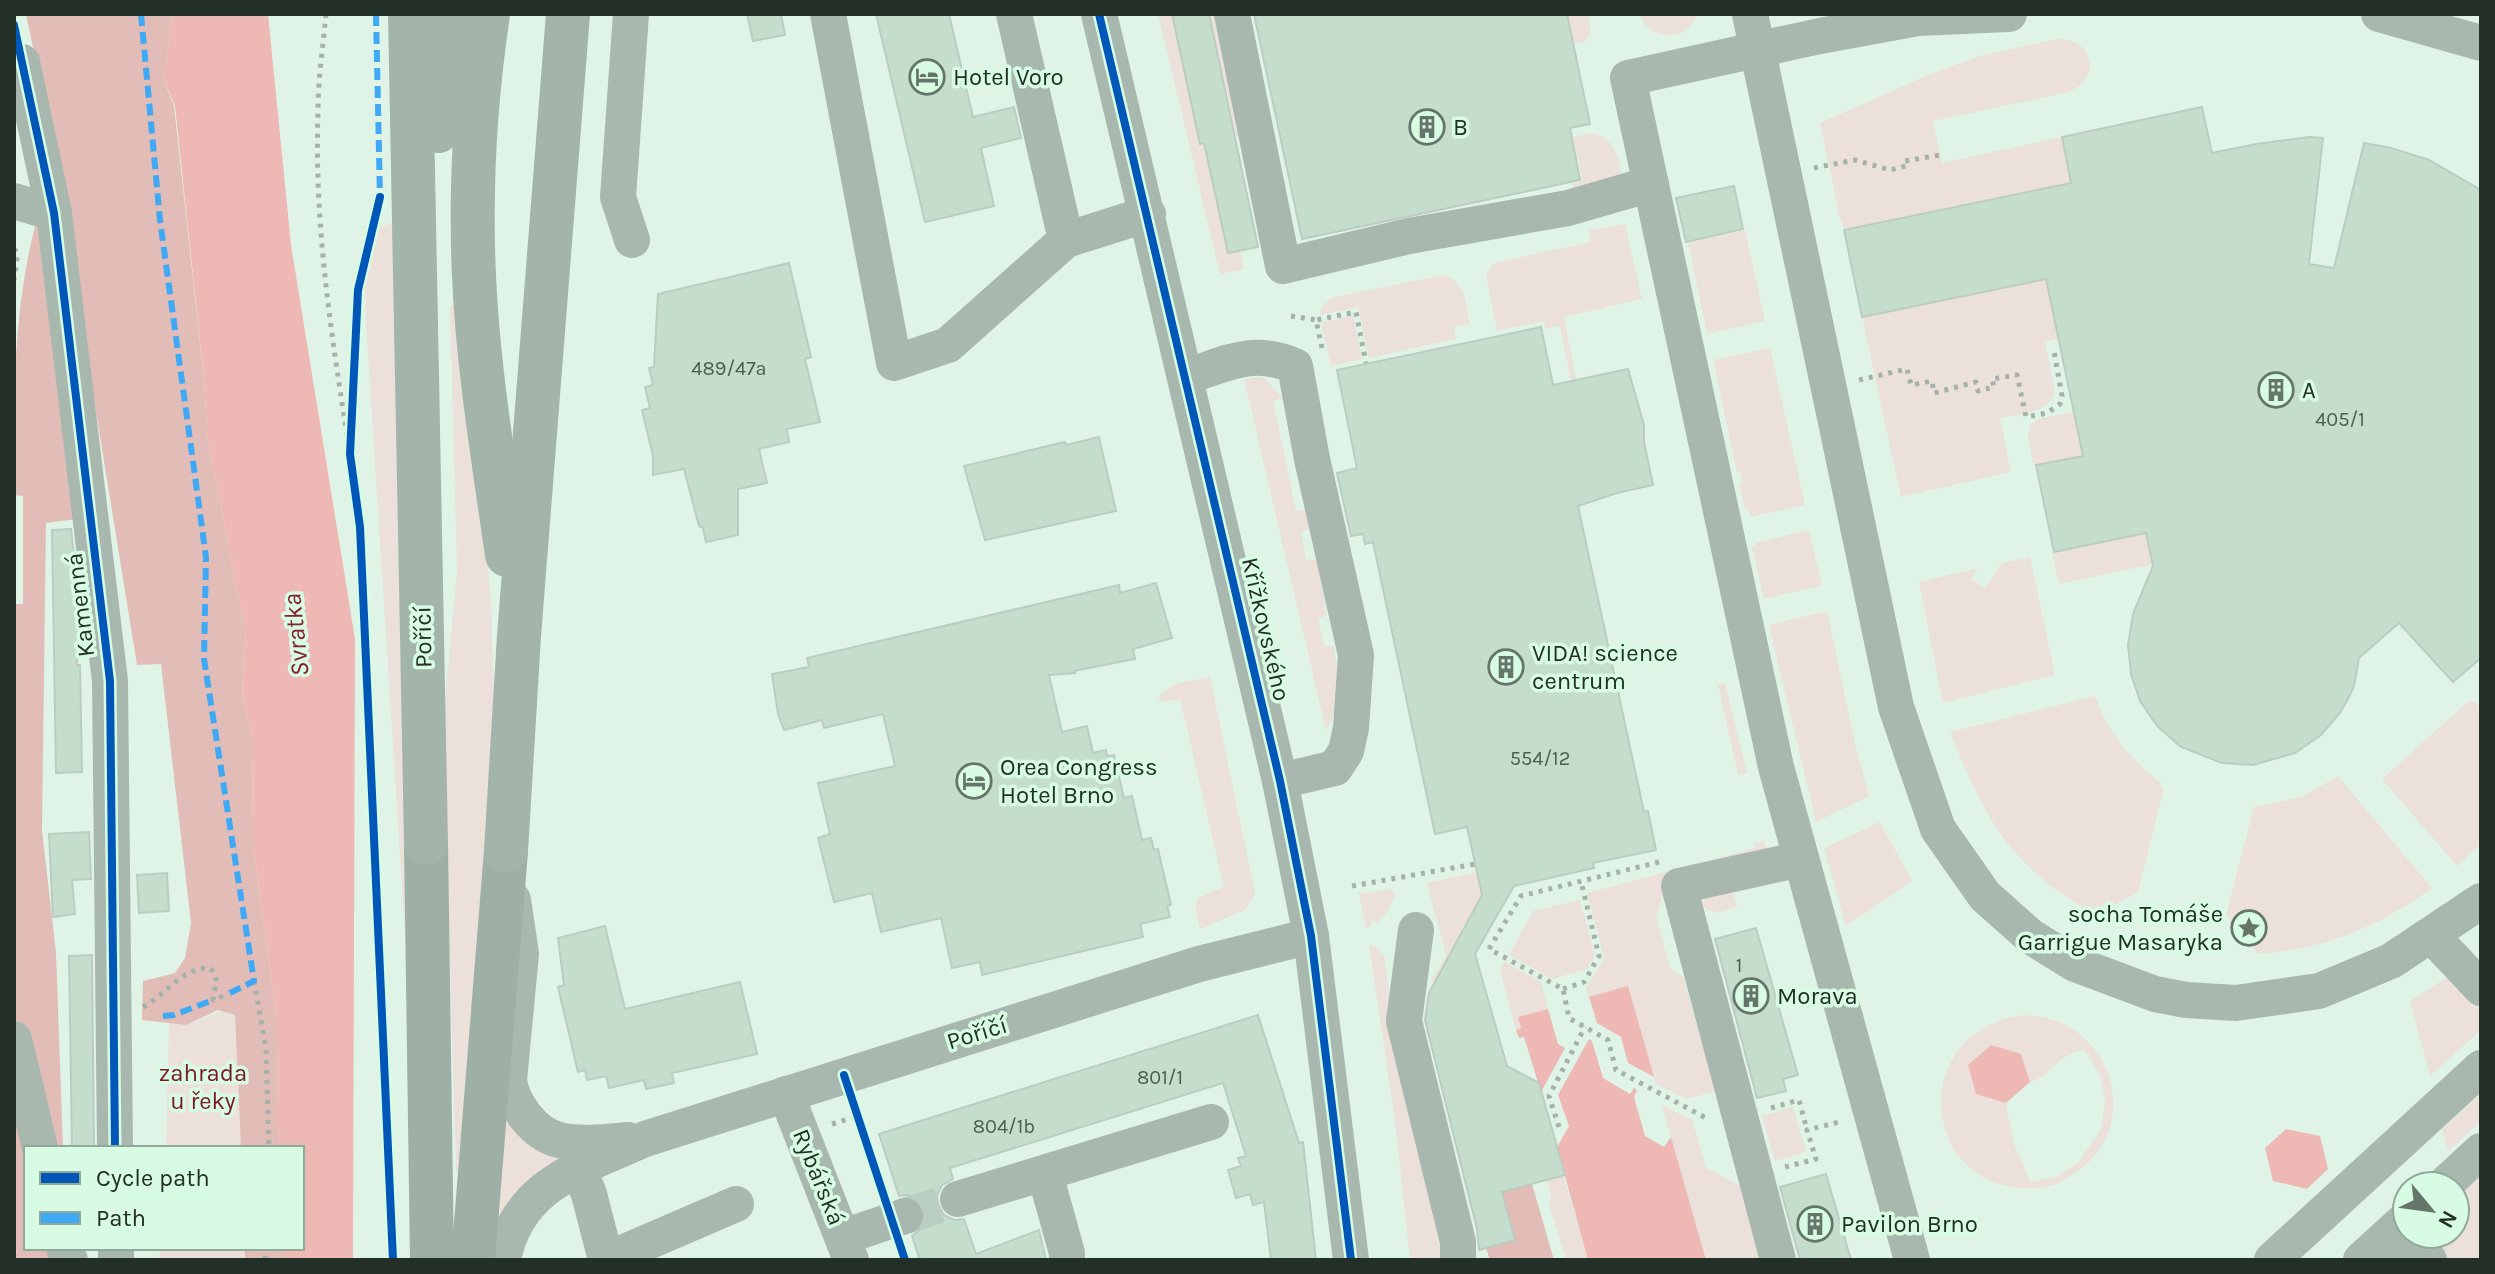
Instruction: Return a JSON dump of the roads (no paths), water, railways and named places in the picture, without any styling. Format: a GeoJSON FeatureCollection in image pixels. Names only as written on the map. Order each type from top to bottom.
{"type":"FeatureCollection","features":[{"type":"Feature","properties":{"kind":"highway","name":"Poříčí"},"geometry":{"type":"LineString","coordinates":[[410,14],[426,843]]}},
{"type":"Feature","properties":{"kind":"highway"},"geometry":{"type":"LineString","coordinates":[[419,399],[432,285],[439,100],[451,14]]}},
{"type":"Feature","properties":{"kind":"highway"},"geometry":{"type":"LineString","coordinates":[[488,14],[475,116],[474,277],[482,380],[519,636]]}},
{"type":"Feature","properties":{"kind":"highway","name":"Poříčí"},"geometry":{"type":"LineString","coordinates":[[506,851],[519,636],[566,35]]}},
{"type":"Feature","properties":{"kind":"main road","name":"Poříčí"},"geometry":{"type":"LineString","coordinates":[[426,843],[432,1260]]}},
{"type":"Feature","properties":{"kind":"main road","name":"Poříčí"},"geometry":{"type":"LineString","coordinates":[[494,1256],[506,851]]}},
{"type":"Feature","properties":{"kind":"street"},"geometry":{"type":"LineString","coordinates":[[631,14],[618,197],[632,240]]}},
{"type":"Feature","properties":{"kind":"street"},"geometry":{"type":"LineString","coordinates":[[828,14],[894,363],[948,345],[1066,240],[1148,214]]}},
{"type":"Feature","properties":{"kind":"street"},"geometry":{"type":"LineString","coordinates":[[1014,14],[1066,240]]}},
{"type":"Feature","properties":{"kind":"street","name":"Křížkovského"},"geometry":{"type":"LineString","coordinates":[[1099,14],[1280,781],[1311,936],[1351,1260]]}},
{"type":"Feature","properties":{"kind":"street"},"geometry":{"type":"LineString","coordinates":[[1232,14],[1283,266],[1409,236],[1568,208],[1651,184]]}},
{"type":"Feature","properties":{"kind":"street"},"geometry":{"type":"LineString","coordinates":[[1750,14],[1896,707],[1938,829],[1985,896],[2030,936],[2075,964],[2155,994],[2186,1000],[2236,1003],[2319,991],[2391,961],[2481,901]]}},
{"type":"Feature","properties":{"kind":"street"},"geometry":{"type":"LineString","coordinates":[[1912,1260],[1776,767],[1628,78],[1918,18],[2009,14]]}},
{"type":"Feature","properties":{"kind":"street"},"geometry":{"type":"LineString","coordinates":[[2379,14],[2481,43]]}},
{"type":"Feature","properties":{"kind":"street","name":"Kamenná"},"geometry":{"type":"LineString","coordinates":[[22,62],[54,213],[110,681],[115,1146]]}},
{"type":"Feature","properties":{"kind":"street"},"geometry":{"type":"LineString","coordinates":[[14,201],[54,213]]}},
{"type":"Feature","properties":{"kind":"street"},"geometry":{"type":"LineString","coordinates":[[1186,377],[1248,358],[1273,357],[1295,366],[1312,459],[1356,655],[1357,677],[1346,751],[1335,768],[1280,781]]}},
{"type":"Feature","properties":{"kind":"street","name":"Poříčí"},"geometry":{"type":"LineString","coordinates":[[506,851],[521,954],[509,1080],[511,1096],[525,1115],[556,1139],[597,1143],[645,1139]]}},
{"type":"Feature","properties":{"kind":"street"},"geometry":{"type":"LineString","coordinates":[[1778,1260],[1679,886],[1801,859]]}},
{"type":"Feature","properties":{"kind":"street"},"geometry":{"type":"LineString","coordinates":[[1416,930],[1404,1021],[1458,1242],[1458,1260]]}},
{"type":"Feature","properties":{"kind":"street"},"geometry":{"type":"LineString","coordinates":[[2431,935],[2481,988]]}},
{"type":"Feature","properties":{"kind":"street","name":"Poříčí"},"geometry":{"type":"LineString","coordinates":[[494,1256],[539,1192],[558,1179],[645,1139],[1199,964],[1311,936]]}},
{"type":"Feature","properties":{"kind":"street"},"geometry":{"type":"LineString","coordinates":[[14,1039],[40,1146]]}},
{"type":"Feature","properties":{"kind":"street"},"geometry":{"type":"LineString","coordinates":[[2272,1260],[2481,1068]]}},
{"type":"Feature","properties":{"kind":"street","name":"Rybářská"},"geometry":{"type":"LineString","coordinates":[[786,1094],[847,1248]]}},
{"type":"Feature","properties":{"kind":"street"},"geometry":{"type":"LineString","coordinates":[[958,1199],[1211,1122]]}},
{"type":"Feature","properties":{"kind":"street"},"geometry":{"type":"LineString","coordinates":[[2460,1170],[2481,1151]]}},
{"type":"Feature","properties":{"kind":"street"},"geometry":{"type":"LineString","coordinates":[[579,1170],[589,1194],[606,1260],[736,1204]]}},
{"type":"Feature","properties":{"kind":"street"},"geometry":{"type":"LineString","coordinates":[[1045,1174],[1067,1260]]}},
{"type":"Feature","properties":{"kind":"street"},"geometry":{"type":"LineString","coordinates":[[847,1248],[905,1216]]}},
{"type":"Feature","properties":{"kind":"street"},"geometry":{"type":"LineString","coordinates":[[2361,1260],[2391,1233]]}},
{"type":"Feature","properties":{"kind":"street"},"geometry":{"type":"LineString","coordinates":[[2398,1260],[2415,1245],[2429,1260]]}},
{"type":"Feature","properties":{"kind":"water","name":"Svratka"},"geometry":{"type":"Polygon","coordinates":[[[173,14],[268,14],[291,245],[355,639],[353,1260],[282,1260],[283,1250],[304,1250],[304,1146],[281,1146],[277,1121],[278,1027],[252,836],[253,741],[242,692],[246,636],[208,441],[175,106],[164,80],[173,14]]]}},
{"type":"Feature","properties":{"kind":"water"},"geometry":{"type":"Polygon","coordinates":[[[1628,986],[1654,1077],[1628,1063],[1621,1037],[1597,1023],[1589,997],[1628,986]]]}},
{"type":"Feature","properties":{"kind":"water"},"geometry":{"type":"Polygon","coordinates":[[[1548,1009],[1558,1044],[1565,1048],[1541,1092],[1524,1037],[1519,1038],[1516,1030],[1521,1028],[1518,1017],[1548,1009]]]}},
{"type":"Feature","properties":{"kind":"water"},"geometry":{"type":"Polygon","coordinates":[[[1589,1039],[1603,1078],[1630,1094],[1634,1088],[1637,1090],[1634,1097],[1645,1136],[1664,1147],[1671,1137],[1706,1260],[1588,1260],[1557,1147],[1569,1126],[1558,1095],[1589,1039]]]}},
{"type":"Feature","properties":{"kind":"water"},"geometry":{"type":"Polygon","coordinates":[[[1991,1045],[2021,1054],[2030,1082],[2006,1103],[1976,1094],[1968,1065],[1991,1045]]]}},
{"type":"Feature","properties":{"kind":"water"},"geometry":{"type":"Polygon","coordinates":[[[2286,1129],[2320,1136],[2328,1169],[2307,1189],[2273,1181],[2265,1148],[2286,1129]]]}},
{"type":"Feature","properties":{"kind":"tunnel"},"geometry":{"type":"LineString","coordinates":[[905,1216],[958,1199]]}},
{"type":"Feature","properties":{"kind":"place","name":"Hotel Voro"},"geometry":{"type":"Point","coordinates":[927,77]}},
{"type":"Feature","properties":{"kind":"place","name":"B"},"geometry":{"type":"Point","coordinates":[1427,127]}},
{"type":"Feature","properties":{"kind":"place","name":"A"},"geometry":{"type":"Point","coordinates":[2276,390]}},
{"type":"Feature","properties":{"kind":"place","name":"VIDA! science centrum"},"geometry":{"type":"Point","coordinates":[1506,667]}},
{"type":"Feature","properties":{"kind":"place","name":"Orea Congress Hotel Brno"},"geometry":{"type":"Point","coordinates":[974,781]}},
{"type":"Feature","properties":{"kind":"place","name":"socha Tomáše Garrigue Masaryka"},"geometry":{"type":"Point","coordinates":[2249,928]}},
{"type":"Feature","properties":{"kind":"place","name":"Morava"},"geometry":{"type":"Point","coordinates":[1751,996]}},
{"type":"Feature","properties":{"kind":"place","name":"Pavilon Brno"},"geometry":{"type":"Point","coordinates":[1815,1224]}},
{"type":"Feature","properties":{"kind":"park label","name":"zahrada u řeky"},"geometry":{"type":"Point","coordinates":[203,1087]}}]}
